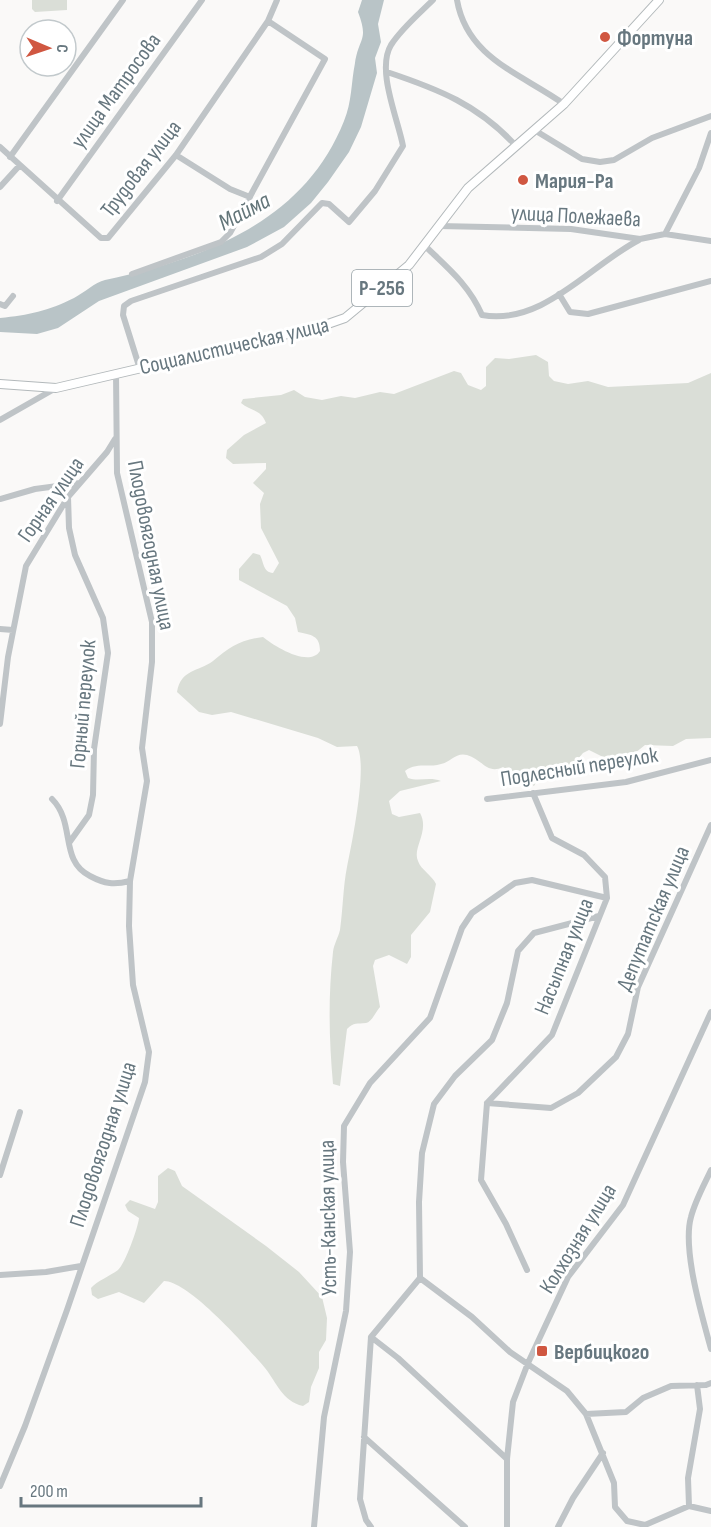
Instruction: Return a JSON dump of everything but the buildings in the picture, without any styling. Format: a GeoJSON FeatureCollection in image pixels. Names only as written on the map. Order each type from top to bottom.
{"type":"FeatureCollection","features":[{"type":"Feature","properties":{"kind":"main road","name":"Социалистическая улица"},"geometry":{"type":"LineString","coordinates":[[0,384],[56,388],[345,318],[410,265],[478,178],[536,131],[564,104],[659,0]]}},
{"type":"Feature","properties":{"kind":"street"},"geometry":{"type":"LineString","coordinates":[[10,157],[123,0]]}},
{"type":"Feature","properties":{"kind":"street","name":"улица Матросова"},"geometry":{"type":"LineString","coordinates":[[57,201],[202,0]]}},
{"type":"Feature","properties":{"kind":"street","name":"Трудовая улица"},"geometry":{"type":"LineString","coordinates":[[0,147],[57,201],[101,238],[108,238],[176,155],[268,21],[277,0]]}},
{"type":"Feature","properties":{"kind":"street"},"geometry":{"type":"LineString","coordinates":[[140,366],[123,315],[124,306],[138,298],[261,257],[282,244],[321,203],[329,204],[349,222],[375,191],[403,146],[393,114],[387,54],[392,45],[433,0]]}},
{"type":"Feature","properties":{"kind":"street"},"geometry":{"type":"LineString","coordinates":[[458,0],[461,20],[480,49],[564,104]]}},
{"type":"Feature","properties":{"kind":"street"},"geometry":{"type":"LineString","coordinates":[[132,274],[221,242],[230,233],[325,59],[268,21]]}},
{"type":"Feature","properties":{"kind":"street"},"geometry":{"type":"LineString","coordinates":[[387,72],[430,87],[481,113],[516,146]]}},
{"type":"Feature","properties":{"kind":"street"},"geometry":{"type":"LineString","coordinates":[[536,131],[582,159],[600,162],[614,160],[652,138],[711,116]]}},
{"type":"Feature","properties":{"kind":"street"},"geometry":{"type":"LineString","coordinates":[[664,234],[699,168],[711,133]]}},
{"type":"Feature","properties":{"kind":"street"},"geometry":{"type":"LineString","coordinates":[[176,155],[230,189],[250,197]]}},
{"type":"Feature","properties":{"kind":"street"},"geometry":{"type":"LineString","coordinates":[[0,187],[20,165]]}},
{"type":"Feature","properties":{"kind":"street","name":"улица Полежаева"},"geometry":{"type":"LineString","coordinates":[[439,226],[572,230],[640,239],[664,234],[711,241]]}},
{"type":"Feature","properties":{"kind":"street"},"geometry":{"type":"LineString","coordinates":[[616,235],[620,241],[620,250]]}},
{"type":"Feature","properties":{"kind":"street"},"geometry":{"type":"LineString","coordinates":[[425,246],[459,277],[475,299],[482,315],[491,317],[535,309],[560,294],[620,250],[640,239]]}},
{"type":"Feature","properties":{"kind":"street"},"geometry":{"type":"LineString","coordinates":[[560,294],[570,312],[588,314],[711,281]]}},
{"type":"Feature","properties":{"kind":"street"},"geometry":{"type":"LineString","coordinates":[[0,304],[6,306],[13,296]]}},
{"type":"Feature","properties":{"kind":"street","name":"Плодовоягодная улица"},"geometry":{"type":"LineString","coordinates":[[0,1486],[25,1426],[143,1090],[149,1064],[149,1052],[133,985],[129,926],[130,881],[147,781],[142,748],[152,662],[152,622],[117,473],[116,373]]}},
{"type":"Feature","properties":{"kind":"street"},"geometry":{"type":"LineString","coordinates":[[0,420],[56,388]]}},
{"type":"Feature","properties":{"kind":"street","name":"Горная улица"},"geometry":{"type":"LineString","coordinates":[[0,724],[13,630],[26,566],[68,497],[115,439]]}},
{"type":"Feature","properties":{"kind":"street"},"geometry":{"type":"LineString","coordinates":[[0,500],[35,489],[80,483]]}},
{"type":"Feature","properties":{"kind":"street","name":"Горный переулок"},"geometry":{"type":"LineString","coordinates":[[68,497],[69,528],[75,555],[103,618],[108,653],[94,749],[93,795],[88,815],[69,843]]}},
{"type":"Feature","properties":{"kind":"street"},"geometry":{"type":"LineString","coordinates":[[0,629],[13,630]]}},
{"type":"Feature","properties":{"kind":"street","name":"Подлесный переулок"},"geometry":{"type":"LineString","coordinates":[[487,799],[626,782],[711,760]]}},
{"type":"Feature","properties":{"kind":"street","name":"Насыпная улица"},"geometry":{"type":"LineString","coordinates":[[487,1103],[552,1035],[607,898],[605,877],[584,855],[552,838],[533,793]]}},
{"type":"Feature","properties":{"kind":"street"},"geometry":{"type":"LineString","coordinates":[[52,799],[65,818],[74,863],[81,872],[108,885],[130,881]]}},
{"type":"Feature","properties":{"kind":"street","name":"Депутатская улица"},"geometry":{"type":"LineString","coordinates":[[487,1103],[551,1108],[578,1093],[615,1058],[628,1034],[638,987],[711,825]]}},
{"type":"Feature","properties":{"kind":"street","name":"Усть-Канская улица"},"geometry":{"type":"LineString","coordinates":[[314,1527],[324,1417],[346,1311],[350,1252],[343,1162],[344,1126],[370,1083],[430,1018],[462,928],[472,913],[515,883],[532,880],[607,898]]}},
{"type":"Feature","properties":{"kind":"street"},"geometry":{"type":"LineString","coordinates":[[372,1527],[366,1520],[360,1499],[370,1337],[420,1278],[419,1202],[422,1153],[434,1104],[455,1076],[492,1040],[507,1003],[518,951],[534,933],[599,916]]}},
{"type":"Feature","properties":{"kind":"street","name":"Колхозная улица"},"geometry":{"type":"LineString","coordinates":[[507,1527],[507,1459],[513,1402],[528,1363],[568,1277],[623,1205],[711,1012]]}},
{"type":"Feature","properties":{"kind":"street"},"geometry":{"type":"LineString","coordinates":[[487,1103],[481,1180],[506,1224],[527,1270]]}},
{"type":"Feature","properties":{"kind":"street"},"geometry":{"type":"LineString","coordinates":[[0,1175],[20,1112]]}},
{"type":"Feature","properties":{"kind":"street"},"geometry":{"type":"LineString","coordinates":[[711,1170],[690,1218],[690,1247],[698,1300],[711,1349]]}},
{"type":"Feature","properties":{"kind":"street"},"geometry":{"type":"LineString","coordinates":[[0,1275],[46,1272],[81,1266]]}},
{"type":"Feature","properties":{"kind":"street"},"geometry":{"type":"LineString","coordinates":[[420,1278],[472,1317],[510,1352],[567,1391],[586,1414],[614,1483],[615,1507],[627,1521],[645,1525],[689,1506],[711,1511]]}},
{"type":"Feature","properties":{"kind":"street"},"geometry":{"type":"LineString","coordinates":[[370,1337],[398,1358],[507,1459]]}},
{"type":"Feature","properties":{"kind":"street"},"geometry":{"type":"LineString","coordinates":[[586,1414],[626,1413],[657,1390],[671,1386],[711,1383]]}},
{"type":"Feature","properties":{"kind":"street"},"geometry":{"type":"LineString","coordinates":[[689,1506],[688,1478],[700,1409],[696,1385]]}},
{"type":"Feature","properties":{"kind":"street"},"geometry":{"type":"LineString","coordinates":[[364,1437],[465,1527]]}},
{"type":"Feature","properties":{"kind":"street"},"geometry":{"type":"LineString","coordinates":[[558,1527],[573,1498],[603,1453]]}},
{"type":"Feature","properties":{"kind":"shaded area"},"geometry":{"type":"Polygon","coordinates":[[[32,0],[67,0],[67,10],[35,12],[32,9],[32,0]]]}},
{"type":"Feature","properties":{"kind":"shaded area"},"geometry":{"type":"Polygon","coordinates":[[[362,0],[384,0],[378,24],[381,42],[375,58],[377,73],[361,127],[349,152],[311,203],[284,227],[247,247],[99,301],[58,328],[37,334],[0,332],[0,318],[47,309],[74,298],[101,281],[142,271],[213,247],[277,210],[304,186],[326,156],[347,114],[363,34],[358,12],[362,0]]]}},
{"type":"Feature","properties":{"kind":"shaded area"},"geometry":{"type":"Polygon","coordinates":[[[536,355],[548,362],[549,376],[554,381],[568,384],[588,381],[608,387],[688,383],[711,373],[711,738],[686,739],[673,746],[645,745],[630,757],[616,760],[609,760],[589,750],[583,753],[573,765],[544,768],[534,786],[503,767],[489,768],[463,754],[441,764],[418,766],[405,771],[408,778],[441,781],[400,791],[389,801],[392,814],[399,817],[420,813],[423,826],[417,856],[419,864],[436,884],[430,912],[411,935],[411,957],[407,964],[389,955],[375,960],[373,966],[380,1007],[368,1022],[354,1024],[347,1029],[340,1086],[333,1084],[330,985],[333,952],[340,930],[346,875],[358,805],[361,770],[357,746],[337,747],[318,738],[231,712],[212,715],[199,712],[177,692],[186,675],[248,640],[263,637],[283,650],[300,656],[315,656],[320,651],[316,639],[311,635],[298,632],[295,618],[287,606],[239,580],[239,569],[253,553],[260,555],[266,569],[270,572],[273,573],[279,563],[261,528],[260,504],[264,493],[253,483],[266,469],[266,463],[233,464],[226,458],[227,450],[244,435],[266,423],[258,413],[241,403],[243,399],[281,395],[294,390],[305,397],[322,400],[341,396],[355,398],[380,392],[394,394],[454,371],[461,373],[468,385],[481,390],[486,386],[486,367],[495,358],[509,359],[536,355]]]}},
{"type":"Feature","properties":{"kind":"shaded area"},"geometry":{"type":"Polygon","coordinates":[[[168,1168],[175,1171],[182,1186],[299,1272],[322,1297],[327,1318],[326,1340],[319,1352],[319,1368],[311,1387],[309,1402],[303,1406],[285,1396],[246,1346],[202,1303],[175,1284],[164,1281],[144,1303],[119,1292],[98,1299],[92,1295],[91,1288],[118,1270],[131,1246],[139,1218],[128,1211],[125,1205],[130,1200],[155,1209],[158,1202],[158,1176],[168,1168]]]}},
{"type":"Feature","properties":{"kind":"place","name":"Фортуна"},"geometry":{"type":"Point","coordinates":[605,37]}},
{"type":"Feature","properties":{"kind":"place","name":"Мария-Ра"},"geometry":{"type":"Point","coordinates":[523,180]}},
{"type":"Feature","properties":{"kind":"place","name":"Вербицкого"},"geometry":{"type":"Point","coordinates":[542,1351]}},
{"type":"Feature","properties":{"kind":"water label","name":"Майма"},"geometry":{"type":"Point","coordinates":[244,211]}}]}
